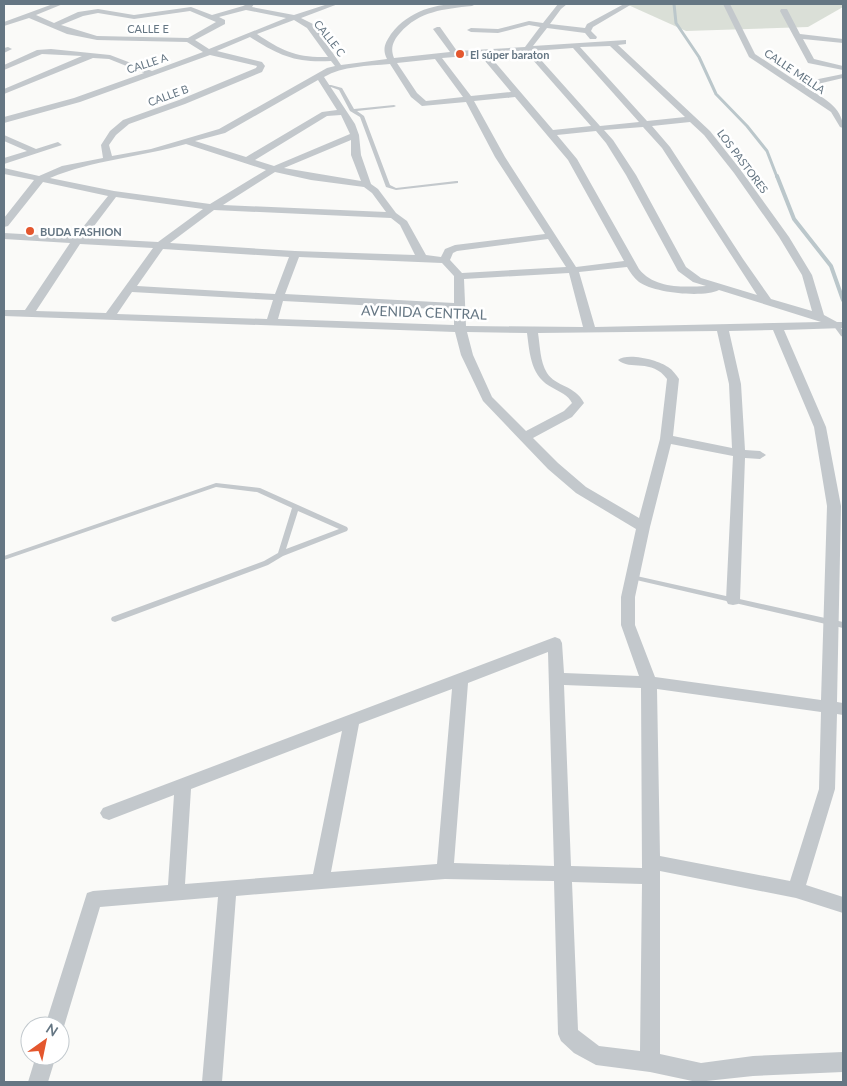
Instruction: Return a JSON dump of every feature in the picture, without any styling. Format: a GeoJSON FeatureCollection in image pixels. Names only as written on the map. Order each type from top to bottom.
{"type":"FeatureCollection","features":[{"type":"Feature","properties":{"kind":"street"},"geometry":{"type":"LineString","coordinates":[[4,24],[59,4]]}},
{"type":"Feature","properties":{"kind":"street"},"geometry":{"type":"LineString","coordinates":[[224,4],[235,9]]}},
{"type":"Feature","properties":{"kind":"street","name":"CALLE A"},"geometry":{"type":"LineString","coordinates":[[4,120],[64,104],[209,52],[294,16],[334,4]]}},
{"type":"Feature","properties":{"kind":"street"},"geometry":{"type":"LineString","coordinates":[[432,4],[442,7]]}},
{"type":"Feature","properties":{"kind":"street"},"geometry":{"type":"LineString","coordinates":[[472,4],[442,7],[423,12],[402,25],[388,45],[392,61],[421,102],[431,104],[517,94]]}},
{"type":"Feature","properties":{"kind":"street"},"geometry":{"type":"LineString","coordinates":[[527,48],[562,4]]}},
{"type":"Feature","properties":{"kind":"street"},"geometry":{"type":"LineString","coordinates":[[587,31],[590,26],[629,4]]}},
{"type":"Feature","properties":{"kind":"street","name":"CALLE MELLA"},"geometry":{"type":"LineString","coordinates":[[726,4],[752,55],[834,110],[843,126]]}},
{"type":"Feature","properties":{"kind":"street","name":"CALLE C"},"geometry":{"type":"LineString","coordinates":[[212,17],[249,6],[294,16],[310,26],[339,67]]}},
{"type":"Feature","properties":{"kind":"street"},"geometry":{"type":"LineString","coordinates":[[53,26],[81,14],[98,11],[134,16],[190,9],[222,22],[189,40]]}},
{"type":"Feature","properties":{"kind":"street"},"geometry":{"type":"LineString","coordinates":[[784,11],[811,61],[843,68]]}},
{"type":"Feature","properties":{"kind":"street"},"geometry":{"type":"LineString","coordinates":[[4,15],[16,19]]}},
{"type":"Feature","properties":{"kind":"street","name":"CALLE E"},"geometry":{"type":"LineString","coordinates":[[29,15],[53,26],[97,38],[189,40],[209,52],[259,64],[261,66],[259,70]]}},
{"type":"Feature","properties":{"kind":"street"},"geometry":{"type":"LineString","coordinates":[[471,30],[498,31],[529,23],[587,31],[601,44]]}},
{"type":"Feature","properties":{"kind":"street"},"geometry":{"type":"LineString","coordinates":[[437,29],[455,54]]}},
{"type":"Feature","properties":{"kind":"street"},"geometry":{"type":"LineString","coordinates":[[251,34],[290,58],[309,60],[333,59]]}},
{"type":"Feature","properties":{"kind":"street"},"geometry":{"type":"LineString","coordinates":[[797,36],[843,41]]}},
{"type":"Feature","properties":{"kind":"street"},"geometry":{"type":"LineString","coordinates":[[4,224],[41,178],[65,168],[152,151],[222,131],[322,81],[339,67],[455,54],[623,42]]}},
{"type":"Feature","properties":{"kind":"street","name":"LOS PASTORES"},"geometry":{"type":"LineString","coordinates":[[613,44],[708,133],[737,171],[784,237],[807,275],[820,317]]}},
{"type":"Feature","properties":{"kind":"street"},"geometry":{"type":"LineString","coordinates":[[575,46],[666,147],[738,260],[766,300]]}},
{"type":"Feature","properties":{"kind":"street"},"geometry":{"type":"LineString","coordinates":[[527,48],[600,128],[630,175],[682,269],[697,280],[820,317],[839,325]]}},
{"type":"Feature","properties":{"kind":"street"},"geometry":{"type":"LineString","coordinates":[[4,68],[40,52],[51,51],[110,58],[151,73]]}},
{"type":"Feature","properties":{"kind":"street"},"geometry":{"type":"LineString","coordinates":[[482,52],[572,159],[630,263],[644,281],[660,287],[700,290],[722,288]]}},
{"type":"Feature","properties":{"kind":"street"},"geometry":{"type":"LineString","coordinates":[[4,92],[93,55]]}},
{"type":"Feature","properties":{"kind":"street"},"geometry":{"type":"LineString","coordinates":[[437,56],[469,99],[500,157],[573,270],[590,330]]}},
{"type":"Feature","properties":{"kind":"street","name":"CALLE B"},"geometry":{"type":"LineString","coordinates":[[108,159],[105,144],[113,133],[126,122],[182,102],[259,70]]}},
{"type":"Feature","properties":{"kind":"street"},"geometry":{"type":"LineString","coordinates":[[796,86],[843,76]]}},
{"type":"Feature","properties":{"kind":"street"},"geometry":{"type":"LineString","coordinates":[[322,81],[347,111],[355,134],[356,154],[367,185]]}},
{"type":"Feature","properties":{"kind":"street"},"geometry":{"type":"LineString","coordinates":[[834,110],[843,110]]}},
{"type":"Feature","properties":{"kind":"street"},"geometry":{"type":"LineString","coordinates":[[248,160],[325,114],[347,111]]}},
{"type":"Feature","properties":{"kind":"street"},"geometry":{"type":"LineString","coordinates":[[552,133],[693,119]]}},
{"type":"Feature","properties":{"kind":"street"},"geometry":{"type":"LineString","coordinates":[[109,317],[131,289],[160,246],[212,207],[274,169],[355,134]]}},
{"type":"Feature","properties":{"kind":"street"},"geometry":{"type":"LineString","coordinates":[[4,138],[33,151]]}},
{"type":"Feature","properties":{"kind":"street"},"geometry":{"type":"LineString","coordinates":[[188,142],[274,169],[311,178],[367,185],[375,191],[393,215],[404,222],[422,258]]}},
{"type":"Feature","properties":{"kind":"street"},"geometry":{"type":"LineString","coordinates":[[4,161],[58,145]]}},
{"type":"Feature","properties":{"kind":"street"},"geometry":{"type":"LineString","coordinates":[[4,171],[114,194],[212,207],[393,215]]}},
{"type":"Feature","properties":{"kind":"street"},"geometry":{"type":"LineString","coordinates":[[28,314],[77,240],[114,194]]}},
{"type":"Feature","properties":{"kind":"street"},"geometry":{"type":"LineString","coordinates":[[4,236],[295,254],[445,260],[459,276],[460,329],[467,355],[487,398],[524,438],[580,490],[643,527]]}},
{"type":"Feature","properties":{"kind":"street"},"geometry":{"type":"LineString","coordinates":[[445,260],[449,251],[455,248],[550,236]]}},
{"type":"Feature","properties":{"kind":"street"},"geometry":{"type":"LineString","coordinates":[[272,322],[295,254]]}},
{"type":"Feature","properties":{"kind":"street"},"geometry":{"type":"LineString","coordinates":[[459,276],[573,270],[630,263]]}},
{"type":"Feature","properties":{"kind":"street"},"geometry":{"type":"LineString","coordinates":[[131,289],[459,307]]}},
{"type":"Feature","properties":{"kind":"street","name":"AVENIDA CENTRAL"},"geometry":{"type":"LineString","coordinates":[[4,313],[460,329],[590,330],[839,325]]}},
{"type":"Feature","properties":{"kind":"street"},"geometry":{"type":"LineString","coordinates":[[722,326],[735,384],[739,453],[733,600]]}},
{"type":"Feature","properties":{"kind":"street"},"geometry":{"type":"LineString","coordinates":[[777,326],[820,427],[834,506],[837,624],[836,707],[827,789],[796,890]]}},
{"type":"Feature","properties":{"kind":"street"},"geometry":{"type":"LineString","coordinates":[[524,438],[568,414],[578,403],[576,398],[550,382],[541,372],[532,329]]}},
{"type":"Feature","properties":{"kind":"street"},"geometry":{"type":"LineString","coordinates":[[624,360],[652,363],[665,369],[673,379],[666,439],[643,527],[628,596],[628,625],[649,682],[651,869],[650,1062]]}},
{"type":"Feature","properties":{"kind":"street"},"geometry":{"type":"LineString","coordinates":[[666,439],[739,453],[760,455]]}},
{"type":"Feature","properties":{"kind":"street"},"geometry":{"type":"LineString","coordinates":[[109,813],[556,643],[568,1034],[581,1046],[596,1055],[650,1062],[703,1077],[753,1066],[843,1062]]}},
{"type":"Feature","properties":{"kind":"street"},"geometry":{"type":"LineString","coordinates":[[556,679],[649,682],[836,707]]}},
{"type":"Feature","properties":{"kind":"street"},"geometry":{"type":"LineString","coordinates":[[445,871],[460,680]]}},
{"type":"Feature","properties":{"kind":"street"},"geometry":{"type":"LineString","coordinates":[[320,881],[352,720]]}},
{"type":"Feature","properties":{"kind":"street"},"geometry":{"type":"LineString","coordinates":[[176,892],[183,785]]}},
{"type":"Feature","properties":{"kind":"street"},"geometry":{"type":"LineString","coordinates":[[58,1016],[93,899],[445,871],[562,874],[651,869],[796,890],[843,905]]}},
{"type":"Feature","properties":{"kind":"street"},"geometry":{"type":"LineString","coordinates":[[212,1082],[228,888]]}},
{"type":"Feature","properties":{"kind":"street"},"geometry":{"type":"LineString","coordinates":[[38,1082],[43,1066]]}},
{"type":"Feature","properties":{"kind":"lane"},"geometry":{"type":"LineString","coordinates":[[347,111],[394,106]]}},
{"type":"Feature","properties":{"kind":"lane"},"geometry":{"type":"LineString","coordinates":[[347,111],[362,116],[388,186],[396,189],[456,182]]}},
{"type":"Feature","properties":{"kind":"lane"},"geometry":{"type":"LineString","coordinates":[[839,325],[843,335]]}},
{"type":"Feature","properties":{"kind":"lane"},"geometry":{"type":"LineString","coordinates":[[4,558],[216,485],[258,490],[344,529],[281,554],[266,563],[115,619]]}},
{"type":"Feature","properties":{"kind":"lane"},"geometry":{"type":"LineString","coordinates":[[281,554],[296,507]]}},
{"type":"Feature","properties":{"kind":"lane"},"geometry":{"type":"LineString","coordinates":[[632,577],[837,624]]}},
{"type":"Feature","properties":{"kind":"shaded area"},"geometry":{"type":"Polygon","coordinates":[[[626,4],[843,4],[843,7],[808,27],[686,31],[626,4]]]}},
{"type":"Feature","properties":{"kind":"waterway"},"geometry":{"type":"LineString","coordinates":[[674,4],[676,23],[699,57],[716,94],[747,126],[767,151],[777,177]]}},
{"type":"Feature","properties":{"kind":"waterway"},"geometry":{"type":"LineString","coordinates":[[777,176],[794,219],[831,266],[843,300]]}},
{"type":"Feature","properties":{"kind":"place","name":"El súper baraton"},"geometry":{"type":"Point","coordinates":[460,54]}},
{"type":"Feature","properties":{"kind":"place","name":"BUDA FASHION"},"geometry":{"type":"Point","coordinates":[30,231]}}]}
